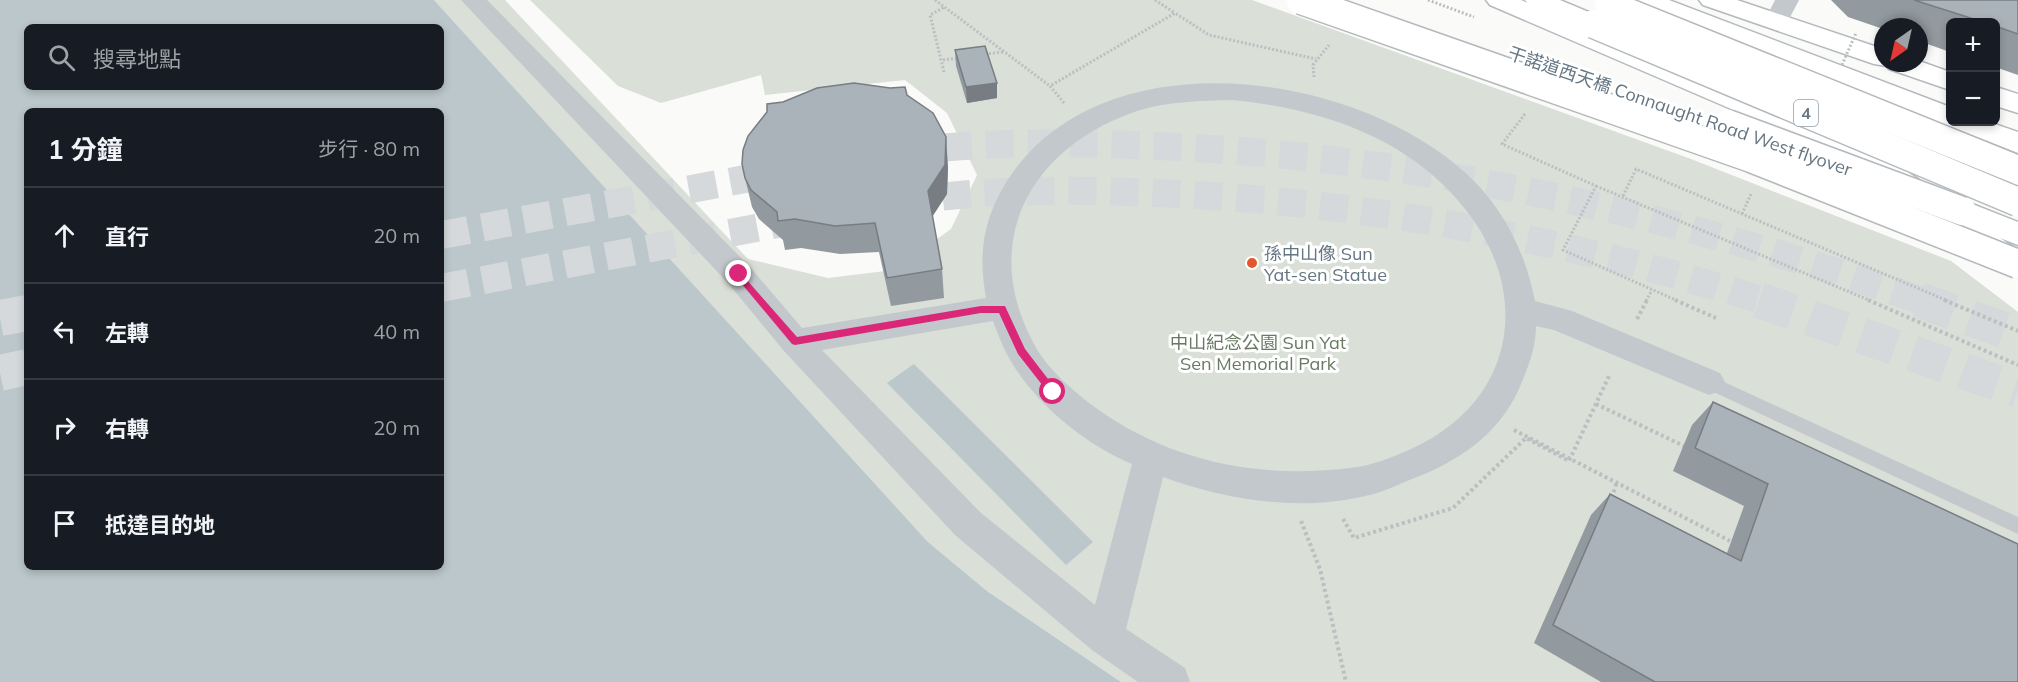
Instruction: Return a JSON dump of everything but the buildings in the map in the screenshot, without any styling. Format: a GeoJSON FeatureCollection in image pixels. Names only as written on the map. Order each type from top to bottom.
{"type":"FeatureCollection","features":[{"type":"Feature","properties":{"kind":"main road"},"geometry":{"type":"LineString","coordinates":[[1301,0],[1670,127],[1852,196],[2018,265]]}},
{"type":"Feature","properties":{"kind":"main road","name":"干諾道西天橋 Connaught Road West flyover"},"geometry":{"type":"LineString","coordinates":[[1337,0],[1491,46],[1735,126],[2018,234]]}},
{"type":"Feature","properties":{"kind":"main road"},"geometry":{"type":"LineString","coordinates":[[1499,0],[1833,142],[1895,177],[2018,265]]}},
{"type":"Feature","properties":{"kind":"main road","name":"干諾道西天橋 Connaught Road West flyover"},"geometry":{"type":"LineString","coordinates":[[1538,0],[2018,202]]}},
{"type":"Feature","properties":{"kind":"main road"},"geometry":{"type":"LineString","coordinates":[[1597,0],[2018,170]]}},
{"type":"Feature","properties":{"kind":"main road"},"geometry":{"type":"LineString","coordinates":[[1646,0],[1946,115]]}},
{"type":"Feature","properties":{"kind":"main road"},"geometry":{"type":"LineString","coordinates":[[1712,0],[1782,11],[1874,54]]}},
{"type":"Feature","properties":{"kind":"main road"},"geometry":{"type":"LineString","coordinates":[[1924,72],[1946,80]]}},
{"type":"Feature","properties":{"kind":"main road"},"geometry":{"type":"LineString","coordinates":[[2000,98],[2018,104]]}},
{"type":"Feature","properties":{"kind":"main road"},"geometry":{"type":"LineString","coordinates":[[1972,126],[2018,144]]}},
{"type":"Feature","properties":{"kind":"street"},"geometry":{"type":"LineString","coordinates":[[473,0],[739,274],[795,342],[968,524],[1105,638],[1171,682]]}},
{"type":"Feature","properties":{"kind":"street"},"geometry":{"type":"LineString","coordinates":[[1232,91],[1289,97],[1338,110],[1393,135],[1427,156],[1464,188],[1494,225],[1514,266],[1522,310],[1519,350],[1503,389],[1476,425],[1428,459],[1365,481],[1295,489],[1221,481],[1151,459],[1097,429],[1053,392],[1021,352],[1002,309],[994,264],[1000,222],[1017,184],[1044,152],[1079,126],[1125,105],[1177,94],[1232,91]]}},
{"type":"Feature","properties":{"kind":"street"},"geometry":{"type":"LineString","coordinates":[[795,342],[981,310],[1002,309]]}},
{"type":"Feature","properties":{"kind":"street"},"geometry":{"type":"LineString","coordinates":[[1522,310],[1561,320],[1709,382]]}},
{"type":"Feature","properties":{"kind":"street"},"geometry":{"type":"LineString","coordinates":[[1105,638],[1151,459]]}},
{"type":"Feature","properties":{"kind":"lane"},"geometry":{"type":"LineString","coordinates":[[1709,382],[2018,526]]}},
{"type":"Feature","properties":{"kind":"path"},"geometry":{"type":"LineString","coordinates":[[935,0],[1050,86],[1079,126]]}},
{"type":"Feature","properties":{"kind":"path"},"geometry":{"type":"LineString","coordinates":[[1155,0],[1209,35],[1316,59]]}},
{"type":"Feature","properties":{"kind":"path"},"geometry":{"type":"LineString","coordinates":[[944,72],[943,60],[930,15],[945,7]]}},
{"type":"Feature","properties":{"kind":"path"},"geometry":{"type":"LineString","coordinates":[[1050,86],[1176,13]]}},
{"type":"Feature","properties":{"kind":"path"},"geometry":{"type":"LineString","coordinates":[[984,55],[1005,52]]}},
{"type":"Feature","properties":{"kind":"path"},"geometry":{"type":"LineString","coordinates":[[943,60],[964,57]]}},
{"type":"Feature","properties":{"kind":"path"},"geometry":{"type":"LineString","coordinates":[[1529,108],[1502,144],[2018,365]]}},
{"type":"Feature","properties":{"kind":"path"},"geometry":{"type":"LineString","coordinates":[[1623,195],[1636,169],[2018,331]]}},
{"type":"Feature","properties":{"kind":"path"},"geometry":{"type":"LineString","coordinates":[[1596,186],[1563,250],[1716,318]]}},
{"type":"Feature","properties":{"kind":"path"},"geometry":{"type":"LineString","coordinates":[[1742,214],[1751,193]]}},
{"type":"Feature","properties":{"kind":"path"},"geometry":{"type":"LineString","coordinates":[[1353,516],[1342,520],[1354,538],[1453,508],[1526,438],[1569,461],[1624,345]]}},
{"type":"Feature","properties":{"kind":"path"},"geometry":{"type":"LineString","coordinates":[[1596,404],[1684,446]]}},
{"type":"Feature","properties":{"kind":"path"},"geometry":{"type":"LineString","coordinates":[[1514,430],[1730,542]]}},
{"type":"Feature","properties":{"kind":"path"},"geometry":{"type":"LineString","coordinates":[[1609,507],[1617,482]]}},
{"type":"Feature","properties":{"kind":"path"},"geometry":{"type":"LineString","coordinates":[[1295,489],[1294,505],[1320,569],[1346,682]]}},
{"type":"Feature","properties":{"kind":"green space","name":"中山紀念公園 Sun Yat Sen Memorial Park"},"geometry":{"type":"Polygon","coordinates":[[[434,0],[505,0],[748,259],[828,278],[894,270],[951,229],[977,175],[947,113],[905,80],[765,95],[761,75],[661,103],[618,86],[530,0],[1252,0],[1691,159],[1951,261],[2018,312],[2018,682],[1121,682],[987,591],[928,542],[434,0]]]}},
{"type":"Feature","properties":{"kind":"shaded area"},"geometry":{"type":"Polygon","coordinates":[[[0,0],[434,0],[928,542],[987,591],[1121,682],[0,682],[0,0]]]}},
{"type":"Feature","properties":{"kind":"shaded area"},"geometry":{"type":"Polygon","coordinates":[[[914,364],[1093,542],[1066,565],[887,383],[914,364]]]}},
{"type":"Feature","properties":{"kind":"tunnel"},"geometry":{"type":"LineString","coordinates":[[902,152],[1030,143],[1158,146],[1256,152],[1450,177],[1546,195],[1641,217],[1736,242],[1923,301]]}},
{"type":"Feature","properties":{"kind":"tunnel"},"geometry":{"type":"LineString","coordinates":[[444,234],[789,171]]}},
{"type":"Feature","properties":{"kind":"tunnel"},"geometry":{"type":"LineString","coordinates":[[901,202],[1004,192],[1108,191],[1252,199],[1326,206],[1400,216],[1547,243],[1620,260],[1764,301]]}},
{"type":"Feature","properties":{"kind":"tunnel"},"geometry":{"type":"LineString","coordinates":[[444,287],[809,218]]}},
{"type":"Feature","properties":{"kind":"tunnel"},"geometry":{"type":"LineString","coordinates":[[1759,300],[2018,390]]}},
{"type":"Feature","properties":{"kind":"tunnel"},"geometry":{"type":"LineString","coordinates":[[1919,300],[2018,335]]}},
{"type":"Feature","properties":{"kind":"tunnel"},"geometry":{"type":"LineString","coordinates":[[0,318],[24,314]]}},
{"type":"Feature","properties":{"kind":"tunnel"},"geometry":{"type":"LineString","coordinates":[[0,373],[24,368]]}},
{"type":"Feature","properties":{"kind":"place","name":"孫中山像 Sun Yat-sen Statue"},"geometry":{"type":"Point","coordinates":[1252,263]}},
{"type":"Feature","properties":{"kind":"route"},"geometry":{"type":"LineString","coordinates":[[739,274],[795,342],[981,310],[1002,309],[1021,352],[1053,392]]}}]}
